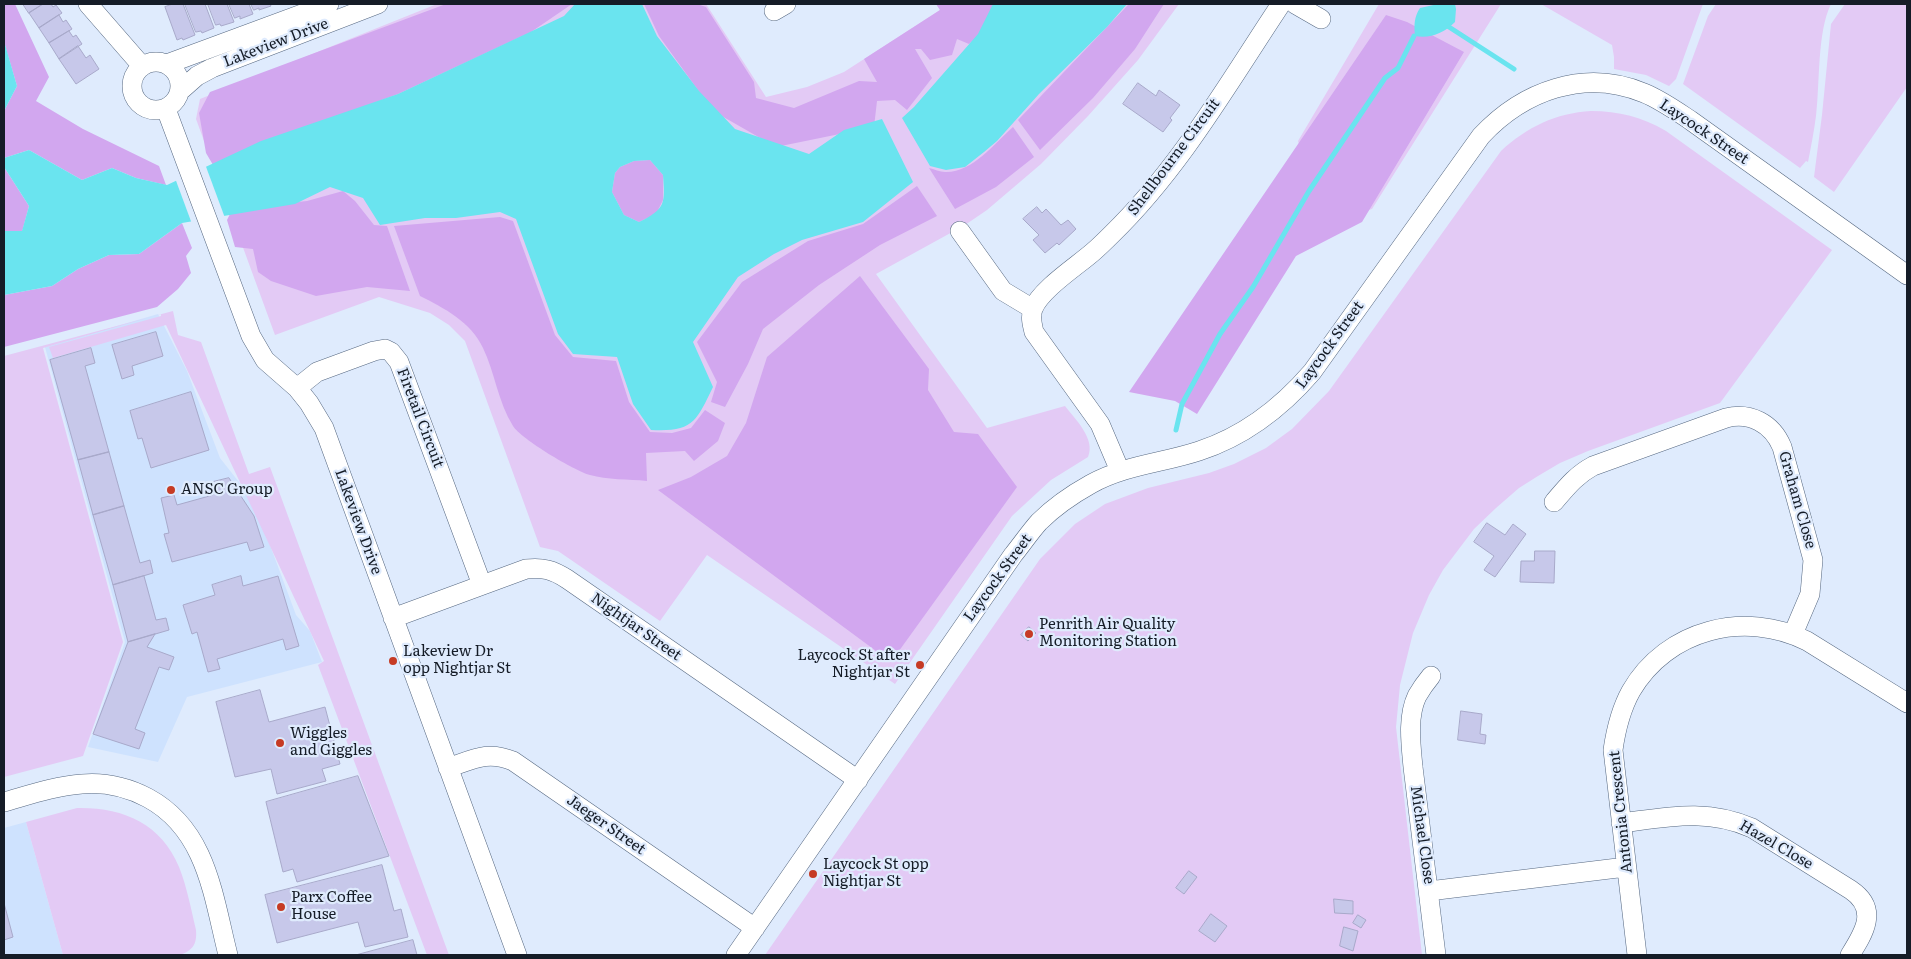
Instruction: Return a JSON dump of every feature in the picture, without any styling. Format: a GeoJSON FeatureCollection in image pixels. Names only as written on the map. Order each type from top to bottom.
{"type":"FeatureCollection","features":[{"type":"Feature","properties":{"kind":"street"},"geometry":{"type":"LineString","coordinates":[[88,4],[142,66]]}},
{"type":"Feature","properties":{"kind":"street","name":"Lakeview Drive"},"geometry":{"type":"LineString","coordinates":[[166,64],[329,4]]}},
{"type":"Feature","properties":{"kind":"street","name":"Lakeview Drive"},"geometry":{"type":"LineString","coordinates":[[180,91],[197,76],[212,68],[378,4]]}},
{"type":"Feature","properties":{"kind":"street","name":"Shellbourne Circuit"},"geometry":{"type":"LineString","coordinates":[[1032,310],[1040,297],[1093,252],[1131,215],[1160,180],[1200,125],[1281,4]]}},
{"type":"Feature","properties":{"kind":"street"},"geometry":{"type":"LineString","coordinates":[[1295,4],[1321,19]]}},
{"type":"Feature","properties":{"kind":"street"},"geometry":{"type":"LineString","coordinates":[[150,62],[166,64],[178,75],[180,91],[177,98],[166,108],[158,110],[144,107],[135,97],[132,84],[134,77],[142,66],[150,62]]}},
{"type":"Feature","properties":{"kind":"street","name":"Laycock Street"},"geometry":{"type":"LineString","coordinates":[[736,955],[1013,554],[1039,522],[1064,501],[1092,484],[1120,471],[1198,452],[1249,429],[1294,394],[1312,372],[1480,136],[1495,121],[1526,98],[1565,86],[1584,83],[1622,86],[1643,92],[1663,102],[1907,275]]}},
{"type":"Feature","properties":{"kind":"street","name":"Lakeview Drive"},"geometry":{"type":"LineString","coordinates":[[166,108],[250,336],[274,370],[296,388],[309,403],[324,428],[517,955]]}},
{"type":"Feature","properties":{"kind":"street"},"geometry":{"type":"LineString","coordinates":[[960,231],[1003,291],[1032,310],[1031,318],[1034,332],[1100,424],[1120,471]]}},
{"type":"Feature","properties":{"kind":"street","name":"Firetail Circuit"},"geometry":{"type":"LineString","coordinates":[[296,388],[317,372],[374,351],[385,349],[395,356],[414,399],[482,586]]}},
{"type":"Feature","properties":{"kind":"street","name":"Graham Close"},"geometry":{"type":"LineString","coordinates":[[1554,502],[1579,475],[1593,466],[1726,418],[1739,416],[1759,421],[1776,434],[1782,447],[1813,560],[1810,594],[1793,634]]}},
{"type":"Feature","properties":{"kind":"street","name":"Nightjar Street"},"geometry":{"type":"LineString","coordinates":[[393,618],[526,570],[546,568],[556,572],[858,780]]}},
{"type":"Feature","properties":{"kind":"street","name":"Antonia Crescent"},"geometry":{"type":"LineString","coordinates":[[1637,955],[1614,762],[1615,738],[1621,712],[1628,696],[1638,680],[1652,664],[1684,641],[1717,629],[1752,626],[1793,634],[1907,703]]}},
{"type":"Feature","properties":{"kind":"street","name":"Michael Close"},"geometry":{"type":"LineString","coordinates":[[1431,676],[1421,689],[1414,704],[1411,738],[1429,891],[1626,867]]}},
{"type":"Feature","properties":{"kind":"street","name":"Jaeger Street"},"geometry":{"type":"LineString","coordinates":[[448,768],[489,755],[500,756],[512,761],[755,928]]}},
{"type":"Feature","properties":{"kind":"street"},"geometry":{"type":"LineString","coordinates":[[4,802],[58,788],[98,783],[129,789],[159,804],[183,826],[200,852],[208,874],[228,955]]}},
{"type":"Feature","properties":{"kind":"street","name":"Hazel Close"},"geometry":{"type":"LineString","coordinates":[[1622,823],[1683,815],[1702,815],[1735,821],[1752,828],[1851,890],[1860,898],[1865,907],[1866,924],[1864,933],[1850,955]]}},
{"type":"Feature","properties":{"kind":"street"},"geometry":{"type":"LineString","coordinates":[[1429,891],[1436,955]]}},
{"type":"Feature","properties":{"kind":"shaded area"},"geometry":{"type":"Polygon","coordinates":[[[4,4],[15,4],[49,77],[36,101],[83,129],[159,166],[166,185],[136,178],[112,168],[82,180],[29,150],[4,158],[4,111],[17,86],[4,42],[4,4]]]}},
{"type":"Feature","properties":{"kind":"shaded area"},"geometry":{"type":"Polygon","coordinates":[[[437,4],[706,4],[766,97],[807,87],[844,72],[940,10],[936,4],[1179,4],[1138,60],[1088,116],[1041,164],[987,210],[965,225],[876,274],[987,428],[1065,406],[1087,436],[1090,450],[1088,457],[1051,480],[1012,516],[895,684],[707,555],[660,621],[558,551],[540,547],[465,341],[449,325],[430,313],[379,297],[275,335],[196,119],[200,99],[437,4]]]}},
{"type":"Feature","properties":{"kind":"shaded area"},"geometry":{"type":"Polygon","coordinates":[[[446,4],[572,4],[531,32],[398,94],[271,141],[216,170],[206,153],[199,113],[210,92],[446,4]]]}},
{"type":"Feature","properties":{"kind":"shaded area"},"geometry":{"type":"Polygon","coordinates":[[[644,4],[697,4],[706,7],[754,82],[756,98],[794,108],[859,81],[877,82],[864,59],[940,10],[936,4],[993,4],[985,30],[969,44],[957,39],[952,55],[930,60],[921,49],[915,49],[932,78],[907,110],[895,100],[877,101],[874,127],[776,147],[713,111],[659,36],[644,4]]]}},
{"type":"Feature","properties":{"kind":"shaded area"},"geometry":{"type":"Polygon","coordinates":[[[1129,4],[1164,4],[1135,49],[1093,98],[1040,150],[1018,120],[1129,4]]]}},
{"type":"Feature","properties":{"kind":"shaded area"},"geometry":{"type":"Polygon","coordinates":[[[1379,4],[1501,4],[1372,209],[1323,225],[1298,141],[1379,4]]]}},
{"type":"Feature","properties":{"kind":"shaded area"},"geometry":{"type":"Polygon","coordinates":[[[1541,4],[1703,4],[1676,79],[1669,86],[1646,75],[1614,69],[1612,45],[1541,4]]]}},
{"type":"Feature","properties":{"kind":"shaded area"},"geometry":{"type":"Polygon","coordinates":[[[1716,4],[1831,4],[1823,29],[1816,116],[1808,162],[1806,161],[1800,168],[1683,84],[1708,16],[1716,4]]]}},
{"type":"Feature","properties":{"kind":"shaded area"},"geometry":{"type":"Polygon","coordinates":[[[1845,4],[1907,4],[1907,87],[1834,192],[1814,177],[1831,24],[1845,4]]]}},
{"type":"Feature","properties":{"kind":"shaded area"},"geometry":{"type":"Polygon","coordinates":[[[1386,15],[1407,22],[1464,52],[1362,222],[1296,256],[1197,414],[1175,401],[1129,392],[1386,15]]]}},
{"type":"Feature","properties":{"kind":"shaded area"},"geometry":{"type":"Polygon","coordinates":[[[1591,111],[1611,112],[1630,116],[1666,131],[1832,250],[1720,403],[1588,451],[1560,463],[1538,476],[1519,488],[1474,529],[1443,570],[1429,595],[1413,633],[1400,685],[1396,727],[1422,955],[765,955],[1040,559],[1075,524],[1105,504],[1148,488],[1209,473],[1234,464],[1266,448],[1292,429],[1329,391],[1501,151],[1532,128],[1554,118],[1591,111]]]}},
{"type":"Feature","properties":{"kind":"shaded area"},"geometry":{"type":"Polygon","coordinates":[[[1013,127],[1034,157],[996,187],[955,209],[929,168],[945,172],[964,168],[982,156],[1013,127]]]}},
{"type":"Feature","properties":{"kind":"shaded area"},"geometry":{"type":"Polygon","coordinates":[[[650,160],[663,175],[663,200],[656,214],[639,222],[624,215],[612,192],[615,173],[620,167],[634,161],[650,160]]]}},
{"type":"Feature","properties":{"kind":"shaded area"},"geometry":{"type":"Polygon","coordinates":[[[4,167],[29,206],[22,232],[4,231],[4,167]]]}},
{"type":"Feature","properties":{"kind":"shaded area"},"geometry":{"type":"Polygon","coordinates":[[[917,186],[937,216],[880,245],[819,285],[763,329],[748,364],[725,407],[711,402],[717,382],[697,342],[742,282],[808,241],[863,224],[917,186]]]}},
{"type":"Feature","properties":{"kind":"shaded area"},"geometry":{"type":"Polygon","coordinates":[[[343,191],[355,201],[374,225],[387,226],[410,291],[367,287],[316,296],[271,281],[258,272],[253,249],[235,247],[227,220],[231,212],[250,207],[307,201],[343,191]]]}},
{"type":"Feature","properties":{"kind":"shaded area"},"geometry":{"type":"Polygon","coordinates":[[[500,217],[513,221],[555,335],[573,357],[616,361],[629,402],[650,432],[672,433],[691,428],[705,410],[725,423],[718,441],[694,461],[685,451],[646,453],[647,481],[603,478],[590,475],[549,454],[518,432],[508,417],[487,358],[478,339],[456,317],[420,296],[394,226],[500,217]]]}},
{"type":"Feature","properties":{"kind":"shaded area"},"geometry":{"type":"Polygon","coordinates":[[[182,223],[192,248],[186,256],[191,273],[178,289],[157,307],[4,347],[4,295],[52,286],[78,269],[109,255],[139,254],[182,223]]]}},
{"type":"Feature","properties":{"kind":"shaded area"},"geometry":{"type":"Polygon","coordinates":[[[860,276],[929,369],[928,390],[954,432],[978,434],[1017,487],[891,662],[658,490],[691,477],[727,456],[746,423],[767,357],[860,276]]]}},
{"type":"Feature","properties":{"kind":"shaded area"},"geometry":{"type":"Polygon","coordinates":[[[173,311],[178,335],[201,342],[249,474],[270,467],[449,955],[427,955],[318,665],[324,661],[166,325],[53,358],[49,347],[161,316],[161,314],[173,311]]]}},
{"type":"Feature","properties":{"kind":"shaded area"},"geometry":{"type":"Polygon","coordinates":[[[158,314],[187,371],[220,458],[246,491],[261,521],[296,615],[310,631],[322,662],[187,697],[158,762],[88,747],[125,642],[45,347],[158,314]]]}},
{"type":"Feature","properties":{"kind":"shaded area"},"geometry":{"type":"Polygon","coordinates":[[[152,317],[43,348],[123,642],[83,756],[4,777],[4,356],[152,317]]]}},
{"type":"Feature","properties":{"kind":"shaded area"},"geometry":{"type":"Polygon","coordinates":[[[77,808],[94,808],[124,815],[151,829],[162,839],[179,867],[189,898],[196,935],[194,946],[189,951],[180,955],[63,955],[26,822],[77,808]]]}},
{"type":"Feature","properties":{"kind":"shaded area"},"geometry":{"type":"Polygon","coordinates":[[[26,822],[63,955],[4,955],[4,828],[26,822]]]}},
{"type":"Feature","properties":{"kind":"water"},"geometry":{"type":"Polygon","coordinates":[[[575,4],[642,4],[657,36],[699,91],[735,129],[809,154],[844,130],[882,119],[913,182],[863,222],[802,240],[774,254],[738,277],[693,342],[713,387],[697,417],[685,427],[651,430],[633,404],[617,357],[573,354],[558,334],[516,219],[500,212],[456,218],[425,218],[380,225],[363,198],[330,187],[295,204],[182,223],[139,254],[109,255],[78,269],[52,286],[4,295],[4,231],[22,231],[29,206],[4,167],[4,158],[29,150],[82,180],[112,168],[136,178],[167,185],[261,141],[398,94],[564,16],[575,4]],[[650,160],[634,161],[620,167],[615,173],[612,192],[624,215],[639,222],[659,209],[664,192],[663,175],[650,160]]]}},
{"type":"Feature","properties":{"kind":"water"},"geometry":{"type":"Polygon","coordinates":[[[993,4],[1127,4],[1107,27],[1039,94],[997,141],[984,152],[965,167],[946,170],[930,166],[902,118],[914,107],[978,34],[993,4]]]}},
{"type":"Feature","properties":{"kind":"water"},"geometry":{"type":"Polygon","coordinates":[[[1438,4],[1455,4],[1455,22],[1436,34],[1426,37],[1415,36],[1415,21],[1420,8],[1438,4]]]}},
{"type":"Feature","properties":{"kind":"water"},"geometry":{"type":"Polygon","coordinates":[[[4,41],[17,86],[4,111],[4,41]]]}},
{"type":"Feature","properties":{"kind":"pier"},"geometry":{"type":"Polygon","coordinates":[[[205,164],[225,218],[192,224],[175,178],[205,164]]]}},
{"type":"Feature","properties":{"kind":"building"},"geometry":{"type":"Polygon","coordinates":[[[23,4],[43,4],[29,13],[23,4]]]}},
{"type":"Feature","properties":{"kind":"building"},"geometry":{"type":"Polygon","coordinates":[[[43,4],[51,4],[53,7],[56,5],[62,13],[39,28],[29,13],[43,4]]]}},
{"type":"Feature","properties":{"kind":"building"},"geometry":{"type":"Polygon","coordinates":[[[173,4],[183,4],[195,35],[183,40],[182,38],[177,40],[165,7],[173,4]]]}},
{"type":"Feature","properties":{"kind":"building"},"geometry":{"type":"Polygon","coordinates":[[[185,4],[205,4],[214,28],[202,33],[201,31],[196,32],[185,4]]]}},
{"type":"Feature","properties":{"kind":"building"},"geometry":{"type":"Polygon","coordinates":[[[208,4],[227,4],[234,22],[221,26],[220,24],[216,25],[208,4]]]}},
{"type":"Feature","properties":{"kind":"building"},"geometry":{"type":"Polygon","coordinates":[[[229,4],[249,4],[253,14],[240,19],[240,16],[235,18],[229,4]]]}},
{"type":"Feature","properties":{"kind":"building"},"geometry":{"type":"Polygon","coordinates":[[[251,4],[270,4],[271,6],[254,10],[251,4]]]}},
{"type":"Feature","properties":{"kind":"building"},"geometry":{"type":"Polygon","coordinates":[[[59,15],[63,22],[66,20],[72,29],[49,43],[39,28],[59,15]]]}},
{"type":"Feature","properties":{"kind":"building"},"geometry":{"type":"Polygon","coordinates":[[[69,31],[73,37],[76,35],[82,44],[59,59],[49,43],[69,31]]]}},
{"type":"Feature","properties":{"kind":"building"},"geometry":{"type":"Polygon","coordinates":[[[78,46],[86,58],[90,55],[99,69],[76,84],[59,59],[78,46]]]}},
{"type":"Feature","properties":{"kind":"building"},"geometry":{"type":"Polygon","coordinates":[[[1138,83],[1156,96],[1159,90],[1180,105],[1170,118],[1172,120],[1163,132],[1123,104],[1138,83]]]}},
{"type":"Feature","properties":{"kind":"building"},"geometry":{"type":"Polygon","coordinates":[[[1037,207],[1042,213],[1046,209],[1061,225],[1068,220],[1076,229],[1059,245],[1057,243],[1045,253],[1033,240],[1039,235],[1023,219],[1037,207]]]}},
{"type":"Feature","properties":{"kind":"building"},"geometry":{"type":"Polygon","coordinates":[[[156,332],[163,356],[132,366],[134,375],[122,379],[112,345],[156,332]]]}},
{"type":"Feature","properties":{"kind":"building"},"geometry":{"type":"Polygon","coordinates":[[[91,348],[95,363],[85,366],[109,452],[78,460],[50,360],[91,348]]]}},
{"type":"Feature","properties":{"kind":"building"},"geometry":{"type":"Polygon","coordinates":[[[191,392],[209,450],[151,468],[142,438],[138,439],[130,411],[191,392]]]}},
{"type":"Feature","properties":{"kind":"building"},"geometry":{"type":"Polygon","coordinates":[[[109,452],[124,506],[93,515],[78,460],[109,452]]]}},
{"type":"Feature","properties":{"kind":"building"},"geometry":{"type":"Polygon","coordinates":[[[229,478],[254,516],[264,547],[250,551],[247,542],[172,562],[164,534],[169,533],[161,498],[174,495],[177,505],[213,495],[209,483],[229,478]]]}},
{"type":"Feature","properties":{"kind":"building"},"geometry":{"type":"Polygon","coordinates":[[[124,506],[140,563],[150,560],[153,573],[113,585],[93,515],[124,506]]]}},
{"type":"Feature","properties":{"kind":"building"},"geometry":{"type":"Polygon","coordinates":[[[1487,523],[1505,535],[1513,524],[1526,534],[1495,577],[1484,570],[1494,556],[1474,542],[1487,523]]]}},
{"type":"Feature","properties":{"kind":"building"},"geometry":{"type":"Polygon","coordinates":[[[1535,551],[1555,551],[1554,583],[1520,582],[1521,561],[1534,561],[1535,551]]]}},
{"type":"Feature","properties":{"kind":"building"},"geometry":{"type":"Polygon","coordinates":[[[144,576],[156,620],[166,618],[169,630],[128,642],[113,585],[144,576]]]}},
{"type":"Feature","properties":{"kind":"building"},"geometry":{"type":"Polygon","coordinates":[[[241,576],[243,586],[278,576],[299,646],[286,650],[283,639],[217,659],[220,669],[208,672],[197,632],[192,634],[183,605],[215,595],[212,585],[241,576]]]}},
{"type":"Feature","properties":{"kind":"building","name":"Penrith Air Quality Monitoring Station"},"geometry":{"type":"Polygon","coordinates":[[[1029,627],[1036,633],[1028,641],[1021,635],[1029,627]]]}},
{"type":"Feature","properties":{"kind":"building"},"geometry":{"type":"Polygon","coordinates":[[[155,634],[147,647],[174,657],[169,670],[159,667],[135,729],[145,733],[139,749],[93,734],[128,642],[155,634]]]}},
{"type":"Feature","properties":{"kind":"building","name":"Wiggles and Giggles"},"geometry":{"type":"Polygon","coordinates":[[[260,690],[269,722],[325,707],[340,764],[322,769],[326,781],[277,794],[271,769],[235,777],[216,702],[260,690]]]}},
{"type":"Feature","properties":{"kind":"building"},"geometry":{"type":"Polygon","coordinates":[[[1461,711],[1482,714],[1480,734],[1486,735],[1485,744],[1458,740],[1461,711]]]}},
{"type":"Feature","properties":{"kind":"building"},"geometry":{"type":"Polygon","coordinates":[[[358,776],[389,856],[297,882],[293,869],[283,872],[266,802],[358,776]]]}},
{"type":"Feature","properties":{"kind":"building"},"geometry":{"type":"Polygon","coordinates":[[[382,865],[394,911],[401,909],[408,937],[365,947],[358,922],[277,943],[265,895],[382,865]]]}},
{"type":"Feature","properties":{"kind":"building"},"geometry":{"type":"Polygon","coordinates":[[[1189,871],[1197,877],[1184,894],[1176,888],[1189,871]]]}},
{"type":"Feature","properties":{"kind":"building"},"geometry":{"type":"Polygon","coordinates":[[[1334,899],[1353,901],[1353,914],[1335,913],[1334,899]]]}},
{"type":"Feature","properties":{"kind":"building"},"geometry":{"type":"Polygon","coordinates":[[[4,903],[13,937],[4,940],[4,903]]]}},
{"type":"Feature","properties":{"kind":"building"},"geometry":{"type":"Polygon","coordinates":[[[1211,914],[1227,926],[1215,942],[1199,931],[1211,914]]]}},
{"type":"Feature","properties":{"kind":"building"},"geometry":{"type":"Polygon","coordinates":[[[1358,915],[1366,920],[1361,928],[1353,923],[1358,915]]]}},
{"type":"Feature","properties":{"kind":"building"},"geometry":{"type":"Polygon","coordinates":[[[1344,927],[1358,931],[1353,951],[1340,946],[1344,927]]]}},
{"type":"Feature","properties":{"kind":"building"},"geometry":{"type":"Polygon","coordinates":[[[413,940],[417,955],[356,955],[413,940]]]}},
{"type":"Feature","properties":{"kind":"waterway"},"geometry":{"type":"LineString","coordinates":[[1449,27],[1514,69]]}},
{"type":"Feature","properties":{"kind":"waterway"},"geometry":{"type":"LineString","coordinates":[[1176,430],[1182,404],[1220,334],[1253,287],[1309,191],[1385,78],[1398,68],[1414,36]]}},
{"type":"Feature","properties":{"kind":"place","name":"ANSC Group"},"geometry":{"type":"Point","coordinates":[171,490]}},
{"type":"Feature","properties":{"kind":"place","name":"Penrith Air Quality Monitoring Station"},"geometry":{"type":"Point","coordinates":[1029,634]}},
{"type":"Feature","properties":{"kind":"place","name":"Lakeview Dr opp Nightjar St"},"geometry":{"type":"Point","coordinates":[393,661]}},
{"type":"Feature","properties":{"kind":"place","name":"Laycock St after Nightjar St"},"geometry":{"type":"Point","coordinates":[920,665]}},
{"type":"Feature","properties":{"kind":"place","name":"Wiggles and Giggles"},"geometry":{"type":"Point","coordinates":[280,743]}},
{"type":"Feature","properties":{"kind":"place","name":"Laycock St opp Nightjar St"},"geometry":{"type":"Point","coordinates":[813,874]}},
{"type":"Feature","properties":{"kind":"place","name":"Parx Coffee House"},"geometry":{"type":"Point","coordinates":[281,907]}}]}
